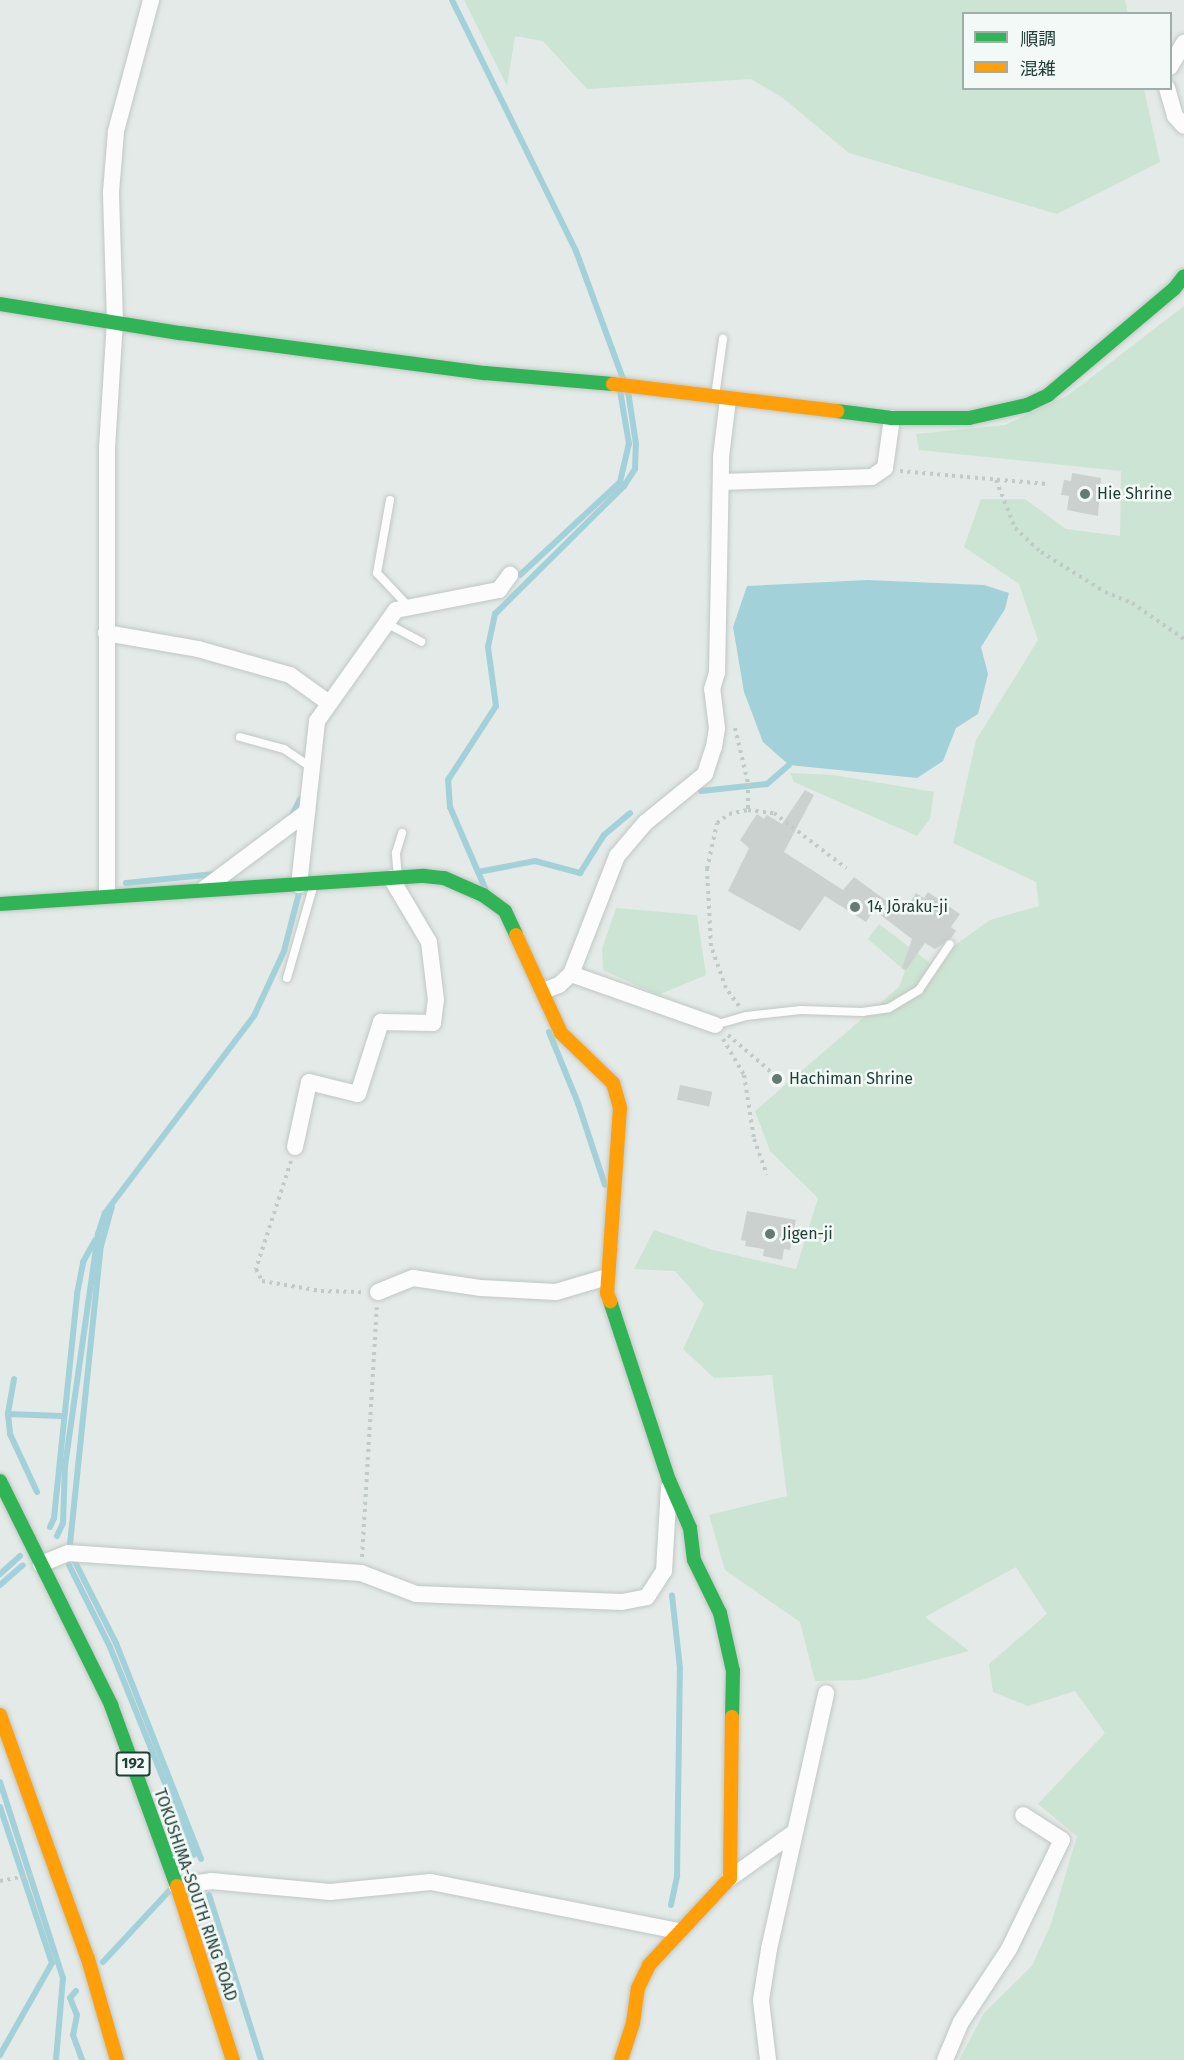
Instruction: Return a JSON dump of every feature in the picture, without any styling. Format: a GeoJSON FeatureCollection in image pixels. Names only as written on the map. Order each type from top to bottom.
{"type":"FeatureCollection","features":[{"type":"Feature","properties":{"kind":"main road"},"geometry":{"type":"LineString","coordinates":[[0,304],[485,373],[636,386],[892,418],[969,418],[1027,405],[1048,395],[1174,290],[1184,276]]}},
{"type":"Feature","properties":{"kind":"main road"},"geometry":{"type":"LineString","coordinates":[[0,904],[204,889],[395,878],[444,878],[489,898],[511,921],[561,1033],[607,1072],[619,1096],[607,1293],[669,1480],[690,1528],[694,1560],[720,1613],[733,1671],[730,1878],[650,1965],[638,1988],[633,2023],[621,2060]]}},
{"type":"Feature","properties":{"kind":"main road","name":"TOKUSHIMA-SOUTH RING ROAD"},"geometry":{"type":"LineString","coordinates":[[0,1481],[111,1705],[177,1886],[233,2060]]}},
{"type":"Feature","properties":{"kind":"main road"},"geometry":{"type":"LineString","coordinates":[[0,1716],[88,1959],[117,2060]]}},
{"type":"Feature","properties":{"kind":"street"},"geometry":{"type":"LineString","coordinates":[[107,896],[107,448],[116,322],[111,192],[116,131],[151,0]]}},
{"type":"Feature","properties":{"kind":"street"},"geometry":{"type":"LineString","coordinates":[[1172,64],[1184,43]]}},
{"type":"Feature","properties":{"kind":"street"},"geometry":{"type":"LineString","coordinates":[[1168,90],[1175,116],[1184,126]]}},
{"type":"Feature","properties":{"kind":"street"},"geometry":{"type":"LineString","coordinates":[[543,991],[559,985],[571,974],[617,856],[645,824],[705,774],[714,747],[717,728],[712,688],[717,674],[722,398]]}},
{"type":"Feature","properties":{"kind":"street"},"geometry":{"type":"LineString","coordinates":[[721,482],[872,477],[885,468],[892,418]]}},
{"type":"Feature","properties":{"kind":"street"},"geometry":{"type":"LineString","coordinates":[[306,884],[307,812],[317,721],[396,610],[499,590],[510,575]]}},
{"type":"Feature","properties":{"kind":"street"},"geometry":{"type":"LineString","coordinates":[[106,633],[198,649],[290,675],[329,703]]}},
{"type":"Feature","properties":{"kind":"street"},"geometry":{"type":"LineString","coordinates":[[204,889],[307,812]]}},
{"type":"Feature","properties":{"kind":"street"},"geometry":{"type":"LineString","coordinates":[[295,1147],[309,1082],[358,1094],[381,1022],[433,1023],[436,1000],[429,942],[395,878]]}},
{"type":"Feature","properties":{"kind":"street"},"geometry":{"type":"LineString","coordinates":[[571,974],[715,1025]]}},
{"type":"Feature","properties":{"kind":"street"},"geometry":{"type":"LineString","coordinates":[[378,1292],[413,1278],[481,1288],[556,1292],[607,1277]]}},
{"type":"Feature","properties":{"kind":"street"},"geometry":{"type":"LineString","coordinates":[[41,1564],[68,1553],[361,1573],[416,1594],[622,1602],[647,1597],[664,1571],[669,1480]]}},
{"type":"Feature","properties":{"kind":"street"},"geometry":{"type":"LineString","coordinates":[[768,2060],[761,2000],[793,1833],[826,1693]]}},
{"type":"Feature","properties":{"kind":"street"},"geometry":{"type":"LineString","coordinates":[[945,2060],[961,2022],[1009,1949],[1062,1840],[1023,1815]]}},
{"type":"Feature","properties":{"kind":"street"},"geometry":{"type":"LineString","coordinates":[[730,1878],[793,1833]]}},
{"type":"Feature","properties":{"kind":"street"},"geometry":{"type":"LineString","coordinates":[[177,1886],[211,1881],[330,1892],[431,1882],[679,1931]]}},
{"type":"Feature","properties":{"kind":"lane"},"geometry":{"type":"LineString","coordinates":[[722,398],[723,339]]}},
{"type":"Feature","properties":{"kind":"lane"},"geometry":{"type":"LineString","coordinates":[[390,500],[378,573],[409,608]]}},
{"type":"Feature","properties":{"kind":"lane"},"geometry":{"type":"LineString","coordinates":[[386,623],[421,642]]}},
{"type":"Feature","properties":{"kind":"lane"},"geometry":{"type":"LineString","coordinates":[[240,737],[284,749],[311,767]]}},
{"type":"Feature","properties":{"kind":"lane"},"geometry":{"type":"LineString","coordinates":[[395,878],[396,853],[402,833]]}},
{"type":"Feature","properties":{"kind":"lane"},"geometry":{"type":"LineString","coordinates":[[287,978],[306,884]]}},
{"type":"Feature","properties":{"kind":"lane"},"geometry":{"type":"LineString","coordinates":[[715,1025],[746,1016],[801,1010],[862,1012],[889,1008],[919,990],[950,944]]}},
{"type":"Feature","properties":{"kind":"path"},"geometry":{"type":"LineString","coordinates":[[885,468],[1046,484]]}},
{"type":"Feature","properties":{"kind":"path"},"geometry":{"type":"LineString","coordinates":[[996,480],[1015,528],[1041,552],[1105,592],[1132,603],[1184,639]]}},
{"type":"Feature","properties":{"kind":"path"},"geometry":{"type":"LineString","coordinates":[[748,783],[748,810]]}},
{"type":"Feature","properties":{"kind":"path"},"geometry":{"type":"LineString","coordinates":[[746,1016],[726,988],[711,946],[707,869],[717,823],[729,814],[748,810],[774,813],[846,868]]}},
{"type":"Feature","properties":{"kind":"path"},"geometry":{"type":"LineString","coordinates":[[715,1025],[771,1072]]}},
{"type":"Feature","properties":{"kind":"path"},"geometry":{"type":"LineString","coordinates":[[715,1025],[744,1075],[754,1139],[766,1175]]}},
{"type":"Feature","properties":{"kind":"path"},"geometry":{"type":"LineString","coordinates":[[295,1147],[256,1269],[262,1281],[321,1291],[378,1292],[361,1573]]}},
{"type":"Feature","properties":{"kind":"path"},"geometry":{"type":"LineString","coordinates":[[0,1881],[40,1873]]}},
{"type":"Feature","properties":{"kind":"green space"},"geometry":{"type":"Polygon","coordinates":[[[464,0],[1125,0],[1128,12],[962,12],[962,90],[1144,90],[1160,162],[1057,214],[849,153],[783,98],[751,79],[587,89],[543,41],[515,36],[507,86],[464,0]]]}},
{"type":"Feature","properties":{"kind":"green space"},"geometry":{"type":"Polygon","coordinates":[[[1184,306],[1184,2060],[959,2060],[984,2013],[1032,1966],[1051,1924],[1077,1836],[1038,1804],[1105,1733],[1075,1691],[1028,1706],[993,1692],[989,1664],[1047,1614],[1016,1567],[925,1617],[969,1651],[861,1680],[815,1681],[800,1622],[725,1570],[709,1515],[787,1496],[772,1375],[714,1378],[683,1349],[704,1304],[675,1271],[634,1269],[654,1230],[713,1250],[796,1269],[818,1198],[770,1151],[755,1111],[899,987],[905,971],[868,939],[879,924],[930,963],[990,920],[1039,906],[1036,882],[953,843],[976,740],[1038,640],[1019,584],[964,547],[981,499],[1025,499],[1066,529],[1120,536],[1121,471],[919,450],[916,434],[1005,425],[1067,396],[1184,306]]]}},
{"type":"Feature","properties":{"kind":"green space"},"geometry":{"type":"Polygon","coordinates":[[[790,773],[833,775],[934,792],[930,819],[917,836],[794,782],[790,773]]]}},
{"type":"Feature","properties":{"kind":"green space"},"geometry":{"type":"Polygon","coordinates":[[[616,908],[697,915],[706,975],[658,995],[603,970],[602,949],[616,908]]]}},
{"type":"Feature","properties":{"kind":"water"},"geometry":{"type":"Polygon","coordinates":[[[867,580],[984,585],[1009,593],[1005,609],[981,647],[988,674],[978,714],[956,728],[943,761],[917,778],[789,765],[763,742],[744,692],[733,627],[747,586],[867,580]]]}},
{"type":"Feature","properties":{"kind":"building"},"geometry":{"type":"Polygon","coordinates":[[[1072,473],[1101,478],[1098,516],[1067,510],[1069,496],[1061,495],[1064,480],[1071,481],[1072,473]]]}},
{"type":"Feature","properties":{"kind":"building"},"geometry":{"type":"Polygon","coordinates":[[[805,790],[814,795],[784,852],[843,890],[854,877],[903,913],[916,893],[924,898],[928,892],[960,914],[951,927],[956,931],[951,938],[935,949],[925,943],[906,970],[902,968],[912,939],[874,910],[866,922],[825,896],[800,931],[728,891],[749,848],[740,840],[757,814],[764,819],[767,815],[782,824],[805,790]]]}},
{"type":"Feature","properties":{"kind":"building"},"geometry":{"type":"Polygon","coordinates":[[[680,1085],[712,1092],[709,1107],[677,1100],[680,1085]]]}},
{"type":"Feature","properties":{"kind":"building"},"geometry":{"type":"Polygon","coordinates":[[[747,1211],[796,1220],[790,1250],[784,1249],[782,1260],[763,1256],[764,1249],[745,1246],[746,1241],[741,1240],[747,1211]]]}},
{"type":"Feature","properties":{"kind":"waterway"},"geometry":{"type":"LineString","coordinates":[[452,0],[576,251],[623,379]]}},
{"type":"Feature","properties":{"kind":"waterway"},"geometry":{"type":"LineString","coordinates":[[520,575],[620,482],[629,444],[620,391]]}},
{"type":"Feature","properties":{"kind":"waterway"},"geometry":{"type":"LineString","coordinates":[[485,888],[450,807],[448,780],[496,706],[488,647],[495,614],[624,486],[635,469],[636,444],[628,391]]}},
{"type":"Feature","properties":{"kind":"waterway"},"geometry":{"type":"LineString","coordinates":[[701,791],[767,784],[789,765]]}},
{"type":"Feature","properties":{"kind":"waterway"},"geometry":{"type":"LineString","coordinates":[[291,817],[300,799]]}},
{"type":"Feature","properties":{"kind":"waterway"},"geometry":{"type":"LineString","coordinates":[[478,872],[535,861],[580,873],[604,835],[630,813]]}},
{"type":"Feature","properties":{"kind":"waterway"},"geometry":{"type":"LineString","coordinates":[[126,883],[215,874]]}},
{"type":"Feature","properties":{"kind":"waterway"},"geometry":{"type":"LineString","coordinates":[[57,1536],[63,1523],[65,1466],[98,1234],[105,1213],[254,1016],[284,951],[299,893]]}},
{"type":"Feature","properties":{"kind":"waterway"},"geometry":{"type":"LineString","coordinates":[[549,1032],[578,1103],[605,1185]]}},
{"type":"Feature","properties":{"kind":"waterway"},"geometry":{"type":"LineString","coordinates":[[70,1544],[101,1246],[112,1206]]}},
{"type":"Feature","properties":{"kind":"waterway"},"geometry":{"type":"LineString","coordinates":[[50,1527],[54,1518],[77,1294],[83,1262],[95,1240]]}},
{"type":"Feature","properties":{"kind":"waterway"},"geometry":{"type":"LineString","coordinates":[[14,1379],[8,1414],[10,1434],[37,1492]]}},
{"type":"Feature","properties":{"kind":"waterway"},"geometry":{"type":"LineString","coordinates":[[8,1414],[61,1416]]}},
{"type":"Feature","properties":{"kind":"waterway"},"geometry":{"type":"LineString","coordinates":[[0,1574],[20,1556]]}},
{"type":"Feature","properties":{"kind":"waterway"},"geometry":{"type":"LineString","coordinates":[[75,1562],[116,1643],[201,1859]]}},
{"type":"Feature","properties":{"kind":"waterway"},"geometry":{"type":"LineString","coordinates":[[0,1585],[23,1565]]}},
{"type":"Feature","properties":{"kind":"waterway"},"geometry":{"type":"LineString","coordinates":[[69,1565],[110,1647],[194,1855]]}},
{"type":"Feature","properties":{"kind":"waterway"},"geometry":{"type":"LineString","coordinates":[[671,1905],[677,1876],[680,1668],[672,1595]]}},
{"type":"Feature","properties":{"kind":"waterway"},"geometry":{"type":"LineString","coordinates":[[0,1782],[63,1978],[56,2060]]}},
{"type":"Feature","properties":{"kind":"waterway"},"geometry":{"type":"LineString","coordinates":[[0,1807],[52,1963],[0,2055]]}},
{"type":"Feature","properties":{"kind":"waterway"},"geometry":{"type":"LineString","coordinates":[[103,1962],[169,1891]]}},
{"type":"Feature","properties":{"kind":"waterway"},"geometry":{"type":"LineString","coordinates":[[209,1895],[261,2060]]}},
{"type":"Feature","properties":{"kind":"waterway"},"geometry":{"type":"LineString","coordinates":[[76,1991],[70,1998],[77,2015],[73,2035],[82,2060]]}},
{"type":"Feature","properties":{"kind":"traffic: fast"},"geometry":{"type":"LineString","coordinates":[[837,411],[892,418],[969,418],[1027,405],[1048,395],[1174,289],[1184,276]]}},
{"type":"Feature","properties":{"kind":"traffic: fast"},"geometry":{"type":"LineString","coordinates":[[0,304],[180,333],[485,373],[613,384]]}},
{"type":"Feature","properties":{"kind":"traffic: fast"},"geometry":{"type":"LineString","coordinates":[[0,904],[424,876],[444,878],[483,895],[505,911],[516,935]]}},
{"type":"Feature","properties":{"kind":"traffic: fast"},"geometry":{"type":"LineString","coordinates":[[610,1301],[669,1480],[690,1528],[694,1560],[720,1613],[733,1671],[732,1717]]}},
{"type":"Feature","properties":{"kind":"traffic: fast"},"geometry":{"type":"LineString","coordinates":[[0,1481],[111,1705],[177,1886]]}},
{"type":"Feature","properties":{"kind":"traffic: slow"},"geometry":{"type":"LineString","coordinates":[[613,384],[837,411]]}},
{"type":"Feature","properties":{"kind":"traffic: slow"},"geometry":{"type":"LineString","coordinates":[[516,935],[561,1033],[613,1083],[620,1108],[607,1293],[610,1301]]}},
{"type":"Feature","properties":{"kind":"traffic: slow"},"geometry":{"type":"LineString","coordinates":[[0,1715],[88,1959],[117,2060]]}},
{"type":"Feature","properties":{"kind":"traffic: slow"},"geometry":{"type":"LineString","coordinates":[[621,2060],[633,2023],[638,1988],[649,1965],[730,1878],[732,1717]]}},
{"type":"Feature","properties":{"kind":"traffic: slow"},"geometry":{"type":"LineString","coordinates":[[177,1886],[233,2060]]}},
{"type":"Feature","properties":{"kind":"place","name":"Hie Shrine"},"geometry":{"type":"Point","coordinates":[1085,494]}},
{"type":"Feature","properties":{"kind":"place","name":"14 Jōraku-ji"},"geometry":{"type":"Point","coordinates":[855,907]}},
{"type":"Feature","properties":{"kind":"place","name":"Hachiman Shrine"},"geometry":{"type":"Point","coordinates":[777,1079]}},
{"type":"Feature","properties":{"kind":"place","name":"Jigen-ji"},"geometry":{"type":"Point","coordinates":[770,1234]}}]}
